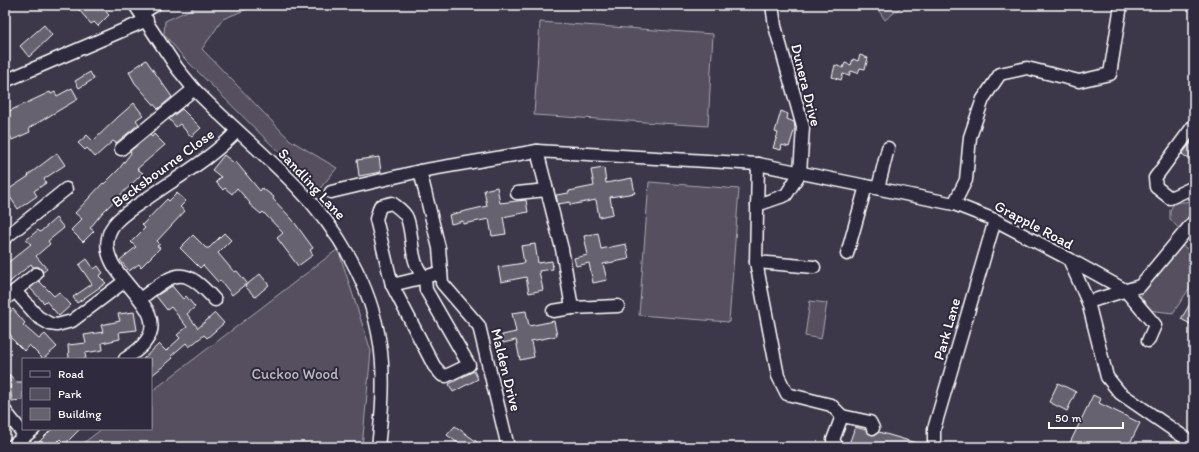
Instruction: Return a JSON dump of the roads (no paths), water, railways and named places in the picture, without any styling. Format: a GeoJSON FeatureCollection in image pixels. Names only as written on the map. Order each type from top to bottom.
{"type":"FeatureCollection","features":[{"type":"Feature","properties":{"kind":"street"},"geometry":{"type":"LineString","coordinates":[[5,81],[155,5]]}},
{"type":"Feature","properties":{"kind":"street","name":"Dunera Drive"},"geometry":{"type":"LineString","coordinates":[[772,5],[775,26],[803,127],[800,173]]}},
{"type":"Feature","properties":{"kind":"street"},"geometry":{"type":"LineString","coordinates":[[954,204],[966,180],[970,137],[983,99],[1000,74],[1027,68],[1079,81],[1110,74],[1121,5]]}},
{"type":"Feature","properties":{"kind":"street","name":"Sandling Lane"},"geometry":{"type":"LineString","coordinates":[[141,13],[177,68],[194,90],[278,168],[312,203],[342,242],[358,272],[372,310],[380,343],[383,387],[378,447]]}},
{"type":"Feature","properties":{"kind":"street"},"geometry":{"type":"LineString","coordinates":[[121,149],[194,90]]}},
{"type":"Feature","properties":{"kind":"street"},"geometry":{"type":"LineString","coordinates":[[1194,125],[1155,178],[1156,187],[1170,198],[1194,187]]}},
{"type":"Feature","properties":{"kind":"street","name":"Becksbourne Close"},"geometry":{"type":"LineString","coordinates":[[126,358],[145,343],[151,330],[151,318],[140,299],[111,261],[107,251],[108,239],[114,224],[121,217],[207,158],[237,130]]}},
{"type":"Feature","properties":{"kind":"street"},"geometry":{"type":"LineString","coordinates":[[847,254],[888,148]]}},
{"type":"Feature","properties":{"kind":"street"},"geometry":{"type":"LineString","coordinates":[[537,151],[562,249],[572,308]]}},
{"type":"Feature","properties":{"kind":"street","name":"Grapple Road"},"geometry":{"type":"LineString","coordinates":[[331,192],[420,171],[537,151],[758,164],[954,204],[995,220],[1069,259],[1088,302],[1107,377],[1120,393],[1194,444]]}},
{"type":"Feature","properties":{"kind":"street"},"geometry":{"type":"LineString","coordinates":[[758,164],[756,262],[778,376],[787,394],[831,405],[842,416],[870,422],[874,428]]}},
{"type":"Feature","properties":{"kind":"street","name":"Malden Drive"},"geometry":{"type":"LineString","coordinates":[[420,171],[439,248],[442,283],[479,326],[508,447]]}},
{"type":"Feature","properties":{"kind":"street"},"geometry":{"type":"LineString","coordinates":[[757,205],[786,195],[800,173]]}},
{"type":"Feature","properties":{"kind":"street"},"geometry":{"type":"LineString","coordinates":[[5,238],[66,189]]}},
{"type":"Feature","properties":{"kind":"street"},"geometry":{"type":"LineString","coordinates":[[517,193],[547,190]]}},
{"type":"Feature","properties":{"kind":"street"},"geometry":{"type":"LineString","coordinates":[[392,203],[407,217],[417,265],[420,274],[425,277],[426,290],[469,365],[446,376],[442,375],[434,366],[392,285],[376,219],[380,206],[392,203]]}},
{"type":"Feature","properties":{"kind":"street","name":"Park Lane"},"geometry":{"type":"LineString","coordinates":[[934,447],[934,429],[995,220]]}},
{"type":"Feature","properties":{"kind":"street"},"geometry":{"type":"LineString","coordinates":[[1088,302],[1140,286],[1194,222]]}},
{"type":"Feature","properties":{"kind":"street"},"geometry":{"type":"LineString","coordinates":[[1069,259],[1126,290],[1155,325],[1148,341]]}},
{"type":"Feature","properties":{"kind":"street"},"geometry":{"type":"LineString","coordinates":[[756,262],[814,268]]}},
{"type":"Feature","properties":{"kind":"street"},"geometry":{"type":"LineString","coordinates":[[392,285],[441,272]]}},
{"type":"Feature","properties":{"kind":"street"},"geometry":{"type":"LineString","coordinates":[[5,299],[36,274]]}},
{"type":"Feature","properties":{"kind":"street"},"geometry":{"type":"LineString","coordinates":[[140,299],[167,280],[181,275],[197,281],[215,300]]}},
{"type":"Feature","properties":{"kind":"street"},"geometry":{"type":"LineString","coordinates":[[15,291],[38,317],[50,324],[57,325],[72,321],[125,281]]}},
{"type":"Feature","properties":{"kind":"street"},"geometry":{"type":"LineString","coordinates":[[553,310],[618,306]]}},
{"type":"Feature","properties":{"kind":"street"},"geometry":{"type":"LineString","coordinates":[[5,411],[22,427]]}},
{"type":"Feature","properties":{"kind":"street"},"geometry":{"type":"LineString","coordinates":[[837,447],[833,440],[842,416]]}},
{"type":"Feature","properties":{"kind":"street"},"geometry":{"type":"LineString","coordinates":[[11,447],[29,433]]}},
{"type":"Feature","properties":{"kind":"park label","name":"Cuckoo Wood"},"geometry":{"type":"Point","coordinates":[295,374]}}]}
